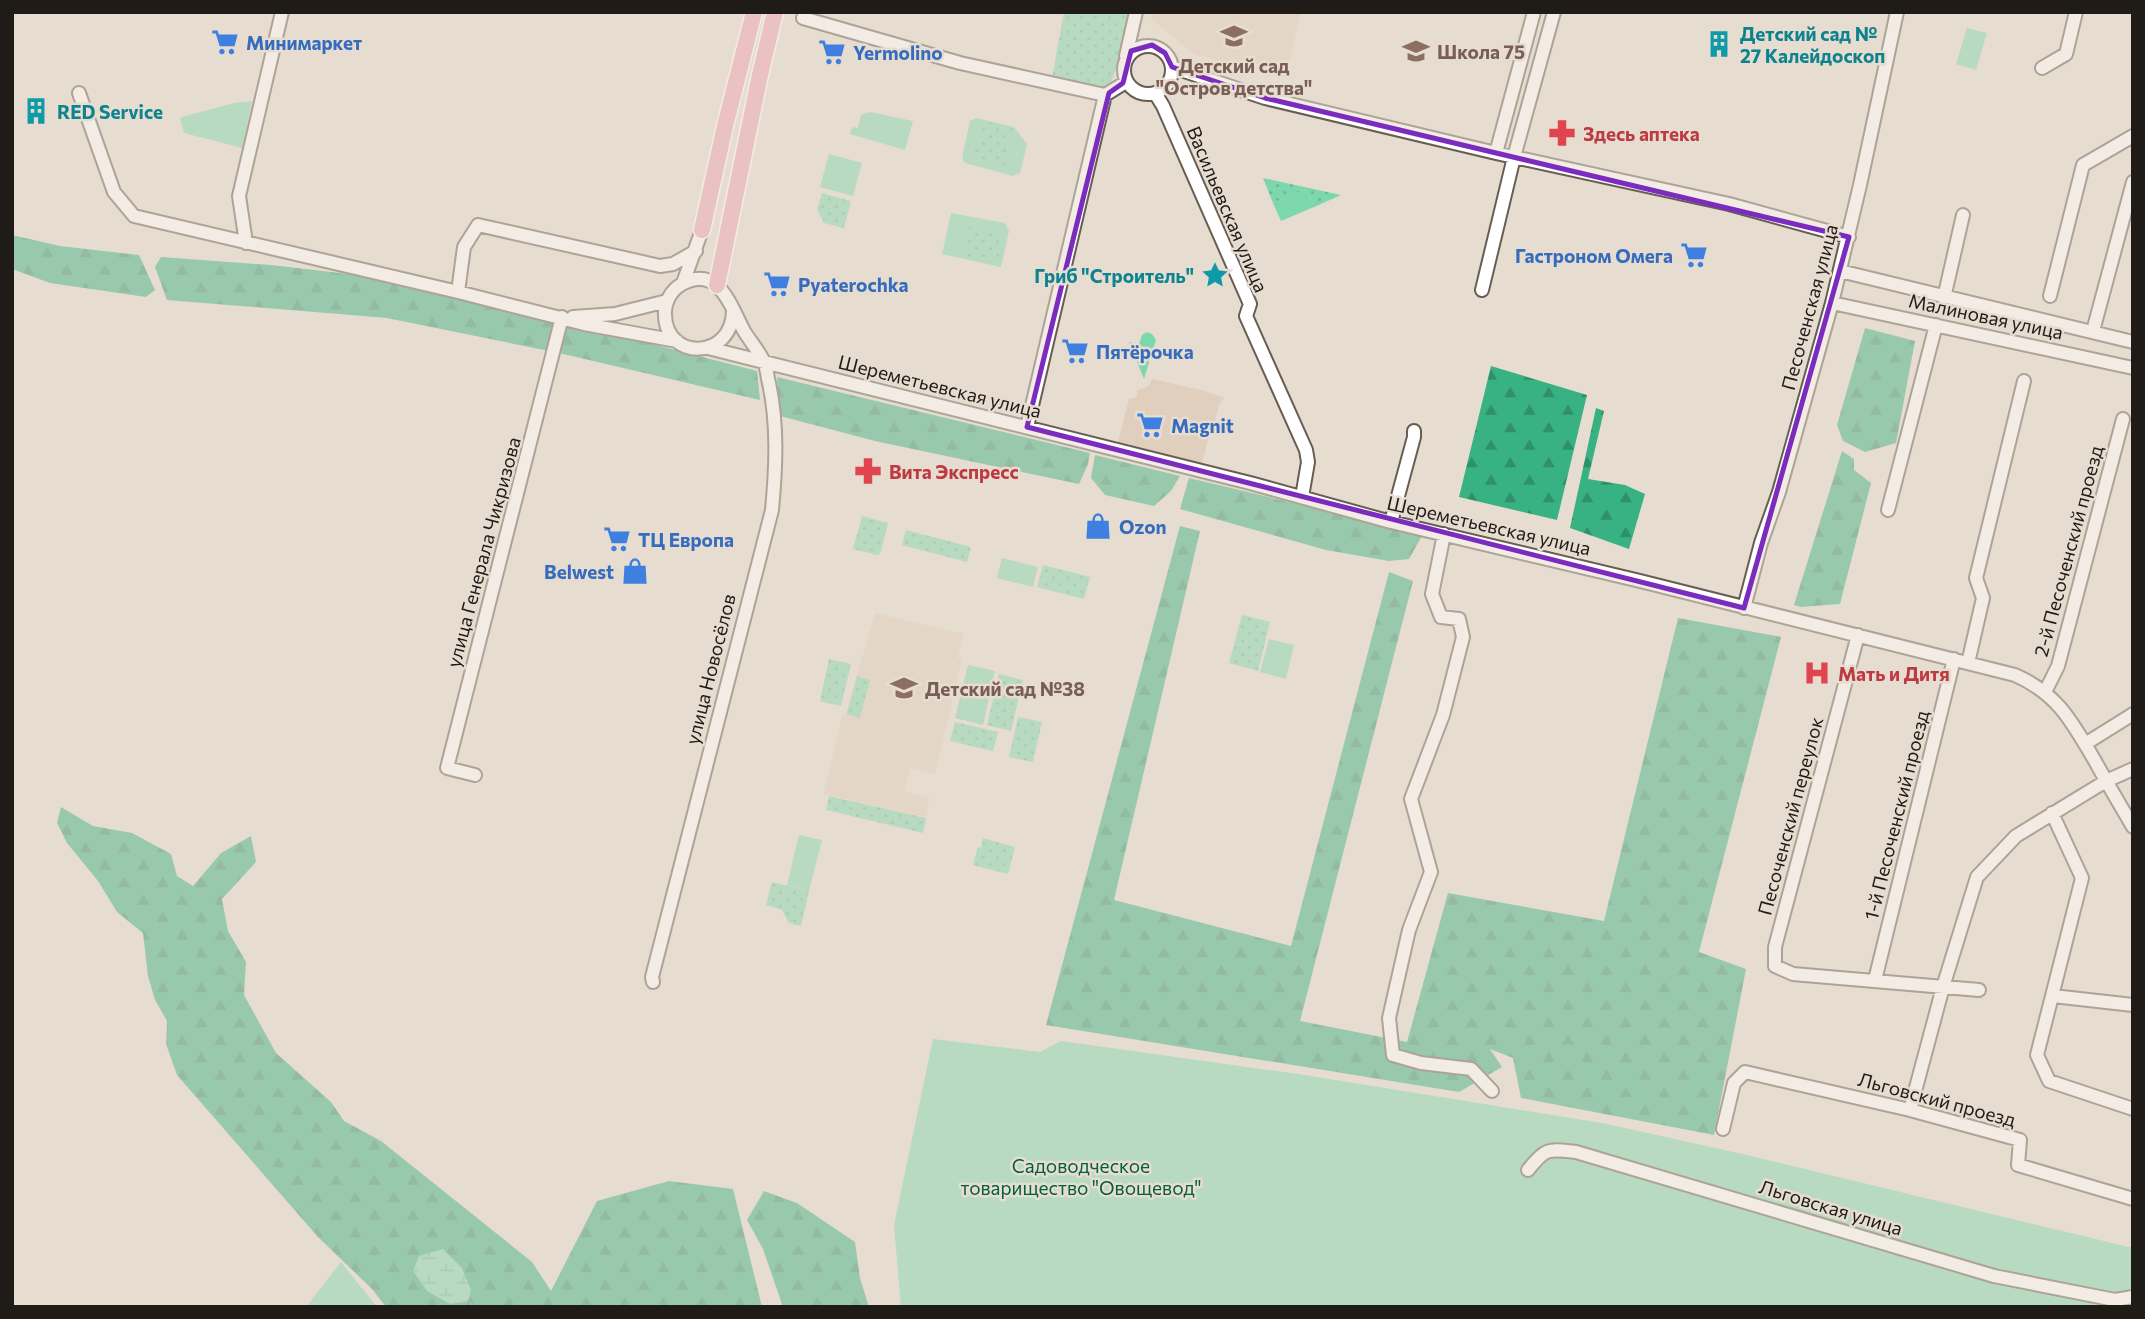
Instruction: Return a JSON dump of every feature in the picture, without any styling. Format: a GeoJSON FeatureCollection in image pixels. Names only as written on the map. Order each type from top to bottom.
{"type":"FeatureCollection","features":[{"type":"Feature","properties":{"kind":"main road"},"geometry":{"type":"LineString","coordinates":[[702,230],[754,12]]}},
{"type":"Feature","properties":{"kind":"main road"},"geometry":{"type":"LineString","coordinates":[[716,285],[775,12]]}},
{"type":"Feature","properties":{"kind":"street"},"geometry":{"type":"LineString","coordinates":[[246,243],[239,196],[282,12]]}},
{"type":"Feature","properties":{"kind":"street"},"geometry":{"type":"LineString","coordinates":[[1126,57],[1137,47],[1152,46],[1166,53],[1172,67],[1168,83],[1155,93],[1139,93],[1126,82],[1123,65],[1136,12]]}},
{"type":"Feature","properties":{"kind":"street"},"geometry":{"type":"LineString","coordinates":[[1496,153],[1534,12]]}},
{"type":"Feature","properties":{"kind":"street"},"geometry":{"type":"LineString","coordinates":[[1482,290],[1514,157],[1554,12]]}},
{"type":"Feature","properties":{"kind":"street","name":"Песоченская улица"},"geometry":{"type":"LineString","coordinates":[[1744,608],[1849,237],[1897,12]]}},
{"type":"Feature","properties":{"kind":"street"},"geometry":{"type":"LineString","coordinates":[[2042,68],[2066,54],[2076,12]]}},
{"type":"Feature","properties":{"kind":"street"},"geometry":{"type":"LineString","coordinates":[[803,18],[960,63],[1105,95],[1126,82]]}},
{"type":"Feature","properties":{"kind":"street"},"geometry":{"type":"LineString","coordinates":[[1172,67],[1265,98],[1496,153],[1729,204],[1849,237]]}},
{"type":"Feature","properties":{"kind":"street"},"geometry":{"type":"LineString","coordinates":[[79,93],[114,192],[134,216],[584,324],[677,341]]}},
{"type":"Feature","properties":{"kind":"street","name":"Васильевская улица"},"geometry":{"type":"LineString","coordinates":[[1155,93],[1250,304],[1246,316],[1306,450],[1308,462],[1302,497]]}},
{"type":"Feature","properties":{"kind":"street"},"geometry":{"type":"LineString","coordinates":[[1027,427],[1105,95]]}},
{"type":"Feature","properties":{"kind":"street"},"geometry":{"type":"LineString","coordinates":[[2050,296],[2083,165],[2133,136]]}},
{"type":"Feature","properties":{"kind":"street"},"geometry":{"type":"LineString","coordinates":[[2094,331],[2133,182]]}},
{"type":"Feature","properties":{"kind":"street"},"geometry":{"type":"LineString","coordinates":[[1944,298],[1964,215]]}},
{"type":"Feature","properties":{"kind":"street"},"geometry":{"type":"LineString","coordinates":[[458,292],[464,247],[478,225],[660,267],[682,284]]}},
{"type":"Feature","properties":{"kind":"street"},"geometry":{"type":"LineString","coordinates":[[682,284],[702,230]]}},
{"type":"Feature","properties":{"kind":"street"},"geometry":{"type":"LineString","coordinates":[[660,267],[673,264],[696,251]]}},
{"type":"Feature","properties":{"kind":"street","name":"Малиновая улица"},"geometry":{"type":"LineString","coordinates":[[1840,271],[2133,342]]}},
{"type":"Feature","properties":{"kind":"street"},"geometry":{"type":"LineString","coordinates":[[695,280],[716,285],[728,296],[733,311],[730,330],[724,338],[708,348],[686,347],[677,341],[665,323],[667,301],[673,291],[682,284],[695,280]]}},
{"type":"Feature","properties":{"kind":"street"},"geometry":{"type":"LineString","coordinates":[[562,317],[615,314],[667,301]]}},
{"type":"Feature","properties":{"kind":"street","name":"Малиновая улица"},"geometry":{"type":"LineString","coordinates":[[1832,303],[2133,368]]}},
{"type":"Feature","properties":{"kind":"street","name":"улица Новосёлов"},"geometry":{"type":"LineString","coordinates":[[653,982],[652,977],[772,510],[776,466],[772,402],[764,363],[733,311]]}},
{"type":"Feature","properties":{"kind":"street","name":"улица Генерала Чикризова"},"geometry":{"type":"LineString","coordinates":[[475,775],[447,768],[562,317]]}},
{"type":"Feature","properties":{"kind":"street"},"geometry":{"type":"LineString","coordinates":[[1888,510],[1936,326]]}},
{"type":"Feature","properties":{"kind":"street","name":"Шереметьевская улица"},"geometry":{"type":"LineString","coordinates":[[708,348],[1302,497],[1391,522],[2015,675],[2033,682],[2069,716],[2133,827]]}},
{"type":"Feature","properties":{"kind":"street"},"geometry":{"type":"LineString","coordinates":[[1968,663],[1983,598],[1976,578],[2024,381]]}},
{"type":"Feature","properties":{"kind":"street","name":"2-й Песоченский проезд"},"geometry":{"type":"LineString","coordinates":[[2045,692],[2058,666],[2123,419]]}},
{"type":"Feature","properties":{"kind":"street"},"geometry":{"type":"LineString","coordinates":[[1391,522],[1414,437],[1413,431]]}},
{"type":"Feature","properties":{"kind":"street"},"geometry":{"type":"LineString","coordinates":[[1444,534],[1432,594],[1441,617],[1459,619],[1463,637],[1443,715],[1411,799],[1431,872],[1409,930],[1389,1018],[1393,1055],[1421,1063],[1471,1069],[1492,1091]]}},
{"type":"Feature","properties":{"kind":"street","name":"Песоченский переулок"},"geometry":{"type":"LineString","coordinates":[[1858,635],[1775,947],[1775,966],[1793,974],[1875,981]]}},
{"type":"Feature","properties":{"kind":"street","name":"1-й Песоченский проезд"},"geometry":{"type":"LineString","coordinates":[[1875,981],[1954,659]]}},
{"type":"Feature","properties":{"kind":"street"},"geometry":{"type":"LineString","coordinates":[[2085,744],[2133,714]]}},
{"type":"Feature","properties":{"kind":"street"},"geometry":{"type":"LineString","coordinates":[[1910,1110],[1942,986],[1977,877],[2016,836],[2106,781],[2133,769]]}},
{"type":"Feature","properties":{"kind":"street"},"geometry":{"type":"LineString","coordinates":[[2052,813],[2082,878],[2037,1055],[2049,1081],[2133,1109]]}},
{"type":"Feature","properties":{"kind":"street"},"geometry":{"type":"LineString","coordinates":[[1875,981],[1979,990]]}},
{"type":"Feature","properties":{"kind":"street"},"geometry":{"type":"LineString","coordinates":[[2053,996],[2133,1005]]}},
{"type":"Feature","properties":{"kind":"street","name":"Льговский проезд"},"geometry":{"type":"LineString","coordinates":[[1723,1129],[1734,1083],[1745,1072],[1910,1110],[2020,1140],[2018,1164],[2133,1199]]}},
{"type":"Feature","properties":{"kind":"street","name":"Льговская улица"},"geometry":{"type":"LineString","coordinates":[[1528,1170],[1541,1153],[1555,1150],[1576,1152],[1994,1276],[2115,1300],[2133,1297]]}},
{"type":"Feature","properties":{"kind":"highlighted area"},"geometry":{"type":"Polygon","coordinates":[[[1152,45],[1165,53],[1172,67],[1265,98],[1849,237],[1744,608],[1027,427],[1109,93],[1123,83],[1131,51],[1152,45]]]}},
{"type":"Feature","properties":{"kind":"shaded area","name":"Детский сад \"Остров детства\""},"geometry":{"type":"Polygon","coordinates":[[[1153,12],[1301,12],[1286,77],[1194,54],[1151,19],[1153,12]]]}},
{"type":"Feature","properties":{"kind":"shaded area"},"geometry":{"type":"Polygon","coordinates":[[[1152,379],[1224,398],[1211,428],[1201,467],[1117,446],[1129,399],[1137,397],[1137,390],[1149,386],[1152,379]]]}},
{"type":"Feature","properties":{"kind":"shaded area","name":"Детский сад №38"},"geometry":{"type":"Polygon","coordinates":[[[875,613],[964,634],[958,658],[962,659],[935,774],[910,768],[904,791],[930,798],[925,817],[824,794],[842,716],[845,716],[875,613]]]}},
{"type":"Feature","properties":{"kind":"green space"},"geometry":{"type":"Polygon","coordinates":[[[1064,12],[1131,12],[1121,56],[1110,85],[1103,88],[1052,78],[1064,12]]]}},
{"type":"Feature","properties":{"kind":"green space"},"geometry":{"type":"Polygon","coordinates":[[[1967,28],[1987,33],[1976,70],[1956,64],[1967,28]]]}},
{"type":"Feature","properties":{"kind":"green space"},"geometry":{"type":"Polygon","coordinates":[[[252,101],[242,148],[184,132],[180,119],[182,117],[252,101]]]}},
{"type":"Feature","properties":{"kind":"green space"},"geometry":{"type":"Polygon","coordinates":[[[870,112],[913,121],[905,150],[850,134],[852,127],[858,128],[861,115],[870,112]]]}},
{"type":"Feature","properties":{"kind":"green space"},"geometry":{"type":"Polygon","coordinates":[[[976,118],[1014,127],[1027,144],[1020,173],[1013,176],[965,163],[962,158],[970,121],[976,118]]]}},
{"type":"Feature","properties":{"kind":"green space"},"geometry":{"type":"Polygon","coordinates":[[[982,121],[1013,128],[1005,167],[973,159],[982,121]]]}},
{"type":"Feature","properties":{"kind":"green space"},"geometry":{"type":"Polygon","coordinates":[[[829,154],[862,163],[853,196],[820,187],[829,154]]]}},
{"type":"Feature","properties":{"kind":"green space"},"geometry":{"type":"Polygon","coordinates":[[[1263,178],[1341,195],[1314,207],[1306,189],[1273,203],[1263,178]]]}},
{"type":"Feature","properties":{"kind":"green space"},"geometry":{"type":"Polygon","coordinates":[[[1306,189],[1314,207],[1281,221],[1273,203],[1306,189]]]}},
{"type":"Feature","properties":{"kind":"green space"},"geometry":{"type":"Polygon","coordinates":[[[822,193],[851,201],[844,228],[824,223],[817,210],[822,193]]]}},
{"type":"Feature","properties":{"kind":"green space"},"geometry":{"type":"Polygon","coordinates":[[[951,213],[1005,223],[1009,231],[1001,267],[942,254],[951,213]]]}},
{"type":"Feature","properties":{"kind":"green space"},"geometry":{"type":"Polygon","coordinates":[[[967,227],[1004,235],[998,263],[962,255],[967,227]]]}},
{"type":"Feature","properties":{"kind":"green space"},"geometry":{"type":"Polygon","coordinates":[[[12,235],[60,246],[139,255],[155,290],[146,297],[50,283],[12,269],[12,235]]]}},
{"type":"Feature","properties":{"kind":"green space"},"geometry":{"type":"Polygon","coordinates":[[[161,257],[271,265],[366,276],[557,319],[549,351],[387,318],[167,300],[155,267],[161,257]]]}},
{"type":"Feature","properties":{"kind":"green space"},"geometry":{"type":"Polygon","coordinates":[[[567,322],[757,371],[760,400],[559,353],[567,322]]]}},
{"type":"Feature","properties":{"kind":"green space"},"geometry":{"type":"Polygon","coordinates":[[[1865,328],[1915,341],[1896,443],[1865,452],[1843,441],[1837,425],[1865,328]]]}},
{"type":"Feature","properties":{"kind":"green space"},"geometry":{"type":"Polygon","coordinates":[[[1147,332],[1156,340],[1144,379],[1129,342],[1139,344],[1142,335],[1147,332]]]}},
{"type":"Feature","properties":{"kind":"green space"},"geometry":{"type":"Polygon","coordinates":[[[1491,366],[1587,395],[1557,520],[1459,497],[1491,366]]]}},
{"type":"Feature","properties":{"kind":"green space"},"geometry":{"type":"Polygon","coordinates":[[[777,377],[1090,453],[1088,464],[1079,484],[875,441],[780,416],[777,377]]]}},
{"type":"Feature","properties":{"kind":"green space"},"geometry":{"type":"Polygon","coordinates":[[[1596,408],[1604,411],[1588,479],[1625,485],[1645,494],[1629,549],[1570,528],[1596,408]]]}},
{"type":"Feature","properties":{"kind":"green space"},"geometry":{"type":"Polygon","coordinates":[[[1842,451],[1854,459],[1854,470],[1871,483],[1840,604],[1801,607],[1794,605],[1842,451]]]}},
{"type":"Feature","properties":{"kind":"green space"},"geometry":{"type":"Polygon","coordinates":[[[1095,455],[1180,476],[1171,491],[1154,506],[1105,495],[1091,478],[1095,455]]]}},
{"type":"Feature","properties":{"kind":"green space"},"geometry":{"type":"Polygon","coordinates":[[[1189,478],[1423,534],[1409,559],[1389,561],[1326,550],[1180,509],[1189,478]]]}},
{"type":"Feature","properties":{"kind":"green space"},"geometry":{"type":"Polygon","coordinates":[[[862,516],[888,523],[880,554],[853,549],[862,516]]]}},
{"type":"Feature","properties":{"kind":"green space"},"geometry":{"type":"Polygon","coordinates":[[[1180,526],[1200,531],[1114,900],[1291,946],[1389,572],[1413,581],[1300,1021],[1407,1042],[1448,893],[1604,921],[1678,618],[1781,637],[1699,952],[1746,969],[1714,1135],[1521,1098],[1513,1058],[1490,1049],[1502,1067],[1459,1092],[1046,1025],[1180,526]]]}},
{"type":"Feature","properties":{"kind":"green space"},"geometry":{"type":"Polygon","coordinates":[[[906,530],[971,547],[967,562],[902,545],[906,530]]]}},
{"type":"Feature","properties":{"kind":"green space"},"geometry":{"type":"Polygon","coordinates":[[[1002,558],[1038,567],[1033,587],[997,578],[1002,558]]]}},
{"type":"Feature","properties":{"kind":"green space"},"geometry":{"type":"Polygon","coordinates":[[[1043,565],[1090,577],[1084,599],[1037,587],[1043,565]]]}},
{"type":"Feature","properties":{"kind":"green space"},"geometry":{"type":"Polygon","coordinates":[[[1242,615],[1270,622],[1258,671],[1229,663],[1242,615]]]}},
{"type":"Feature","properties":{"kind":"green space"},"geometry":{"type":"Polygon","coordinates":[[[1269,639],[1294,645],[1286,679],[1260,672],[1269,639]]]}},
{"type":"Feature","properties":{"kind":"green space"},"geometry":{"type":"Polygon","coordinates":[[[829,659],[851,664],[841,706],[820,701],[829,659]]]}},
{"type":"Feature","properties":{"kind":"green space"},"geometry":{"type":"Polygon","coordinates":[[[968,665],[995,671],[983,725],[955,718],[968,665]]]}},
{"type":"Feature","properties":{"kind":"green space"},"geometry":{"type":"Polygon","coordinates":[[[999,674],[1023,680],[1011,731],[987,725],[999,674]]]}},
{"type":"Feature","properties":{"kind":"green space"},"geometry":{"type":"Polygon","coordinates":[[[857,676],[870,680],[860,718],[847,714],[857,676]]]}},
{"type":"Feature","properties":{"kind":"green space"},"geometry":{"type":"Polygon","coordinates":[[[1018,717],[1042,722],[1033,762],[1009,757],[1018,717]]]}},
{"type":"Feature","properties":{"kind":"green space"},"geometry":{"type":"Polygon","coordinates":[[[955,722],[998,732],[993,751],[950,741],[955,722]]]}},
{"type":"Feature","properties":{"kind":"green space"},"geometry":{"type":"Polygon","coordinates":[[[829,796],[926,818],[923,833],[826,810],[829,796]]]}},
{"type":"Feature","properties":{"kind":"green space"},"geometry":{"type":"Polygon","coordinates":[[[61,807],[93,826],[132,833],[171,854],[177,876],[193,886],[221,853],[251,836],[256,862],[222,899],[228,931],[246,962],[244,995],[276,1053],[331,1102],[344,1121],[381,1141],[532,1262],[551,1291],[597,1201],[669,1181],[733,1189],[762,1307],[386,1307],[372,1289],[318,1237],[177,1075],[166,1044],[167,1021],[155,1000],[148,976],[143,933],[117,912],[98,881],[67,843],[57,823],[61,807]]]}},
{"type":"Feature","properties":{"kind":"green space"},"geometry":{"type":"Polygon","coordinates":[[[799,835],[822,840],[809,891],[787,885],[799,835]]]}},
{"type":"Feature","properties":{"kind":"green space"},"geometry":{"type":"Polygon","coordinates":[[[983,838],[1015,847],[1008,874],[973,865],[983,838]]]}},
{"type":"Feature","properties":{"kind":"green space"},"geometry":{"type":"Polygon","coordinates":[[[772,882],[809,891],[801,926],[789,923],[782,910],[766,905],[772,882]]]}},
{"type":"Feature","properties":{"kind":"green space","name":"Садоводческое товарищество \"Овощевод\""},"geometry":{"type":"Polygon","coordinates":[[[933,1039],[1040,1052],[1061,1041],[1298,1074],[1602,1123],[1738,1153],[2133,1248],[2133,1307],[901,1307],[894,1225],[933,1039]]]}},
{"type":"Feature","properties":{"kind":"green space"},"geometry":{"type":"Polygon","coordinates":[[[764,1191],[797,1203],[855,1242],[860,1278],[869,1307],[783,1307],[763,1249],[747,1220],[764,1191]]]}},
{"type":"Feature","properties":{"kind":"green space"},"geometry":{"type":"Polygon","coordinates":[[[443,1249],[462,1268],[471,1290],[468,1301],[450,1304],[427,1291],[413,1271],[419,1256],[443,1249]]]}},
{"type":"Feature","properties":{"kind":"green space"},"geometry":{"type":"Polygon","coordinates":[[[341,1262],[377,1307],[306,1307],[341,1262]]]}},
{"type":"Feature","properties":{"kind":"waterway"},"geometry":{"type":"LineString","coordinates":[[468,1301],[475,1307]]}},
{"type":"Feature","properties":{"kind":"place","name":"Детский сад \"Остров детства\""},"geometry":{"type":"Point","coordinates":[1234,36]}},
{"type":"Feature","properties":{"kind":"place","name":"Минимаркет"},"geometry":{"type":"Point","coordinates":[225,42]}},
{"type":"Feature","properties":{"kind":"place","name":"Детский сад № 27 Калейдоскоп"},"geometry":{"type":"Point","coordinates":[1719,44]}},
{"type":"Feature","properties":{"kind":"place","name":"Школа 75"},"geometry":{"type":"Point","coordinates":[1416,51]}},
{"type":"Feature","properties":{"kind":"place","name":"Yermolino"},"geometry":{"type":"Point","coordinates":[832,52]}},
{"type":"Feature","properties":{"kind":"place","name":"RED Service"},"geometry":{"type":"Point","coordinates":[36,111]}},
{"type":"Feature","properties":{"kind":"place","name":"Здесь аптека"},"geometry":{"type":"Point","coordinates":[1562,133]}},
{"type":"Feature","properties":{"kind":"place","name":"Гастроном Омега"},"geometry":{"type":"Point","coordinates":[1694,255]}},
{"type":"Feature","properties":{"kind":"place","name":"Гриб \"Строитель\""},"geometry":{"type":"Point","coordinates":[1215,275]}},
{"type":"Feature","properties":{"kind":"place","name":"Pyaterochka"},"geometry":{"type":"Point","coordinates":[777,284]}},
{"type":"Feature","properties":{"kind":"place","name":"Пятёрочка"},"geometry":{"type":"Point","coordinates":[1075,351]}},
{"type":"Feature","properties":{"kind":"place","name":"Magnit"},"geometry":{"type":"Point","coordinates":[1150,425]}},
{"type":"Feature","properties":{"kind":"place","name":"Вита Экспресс"},"geometry":{"type":"Point","coordinates":[868,471]}},
{"type":"Feature","properties":{"kind":"place","name":"Ozon"},"geometry":{"type":"Point","coordinates":[1098,526]}},
{"type":"Feature","properties":{"kind":"place","name":"ТЦ Европа"},"geometry":{"type":"Point","coordinates":[617,539]}},
{"type":"Feature","properties":{"kind":"place","name":"Belwest"},"geometry":{"type":"Point","coordinates":[635,571]}},
{"type":"Feature","properties":{"kind":"place","name":"Мать и Дитя"},"geometry":{"type":"Point","coordinates":[1817,673]}},
{"type":"Feature","properties":{"kind":"place","name":"Детский сад №38"},"geometry":{"type":"Point","coordinates":[904,688]}}]}
